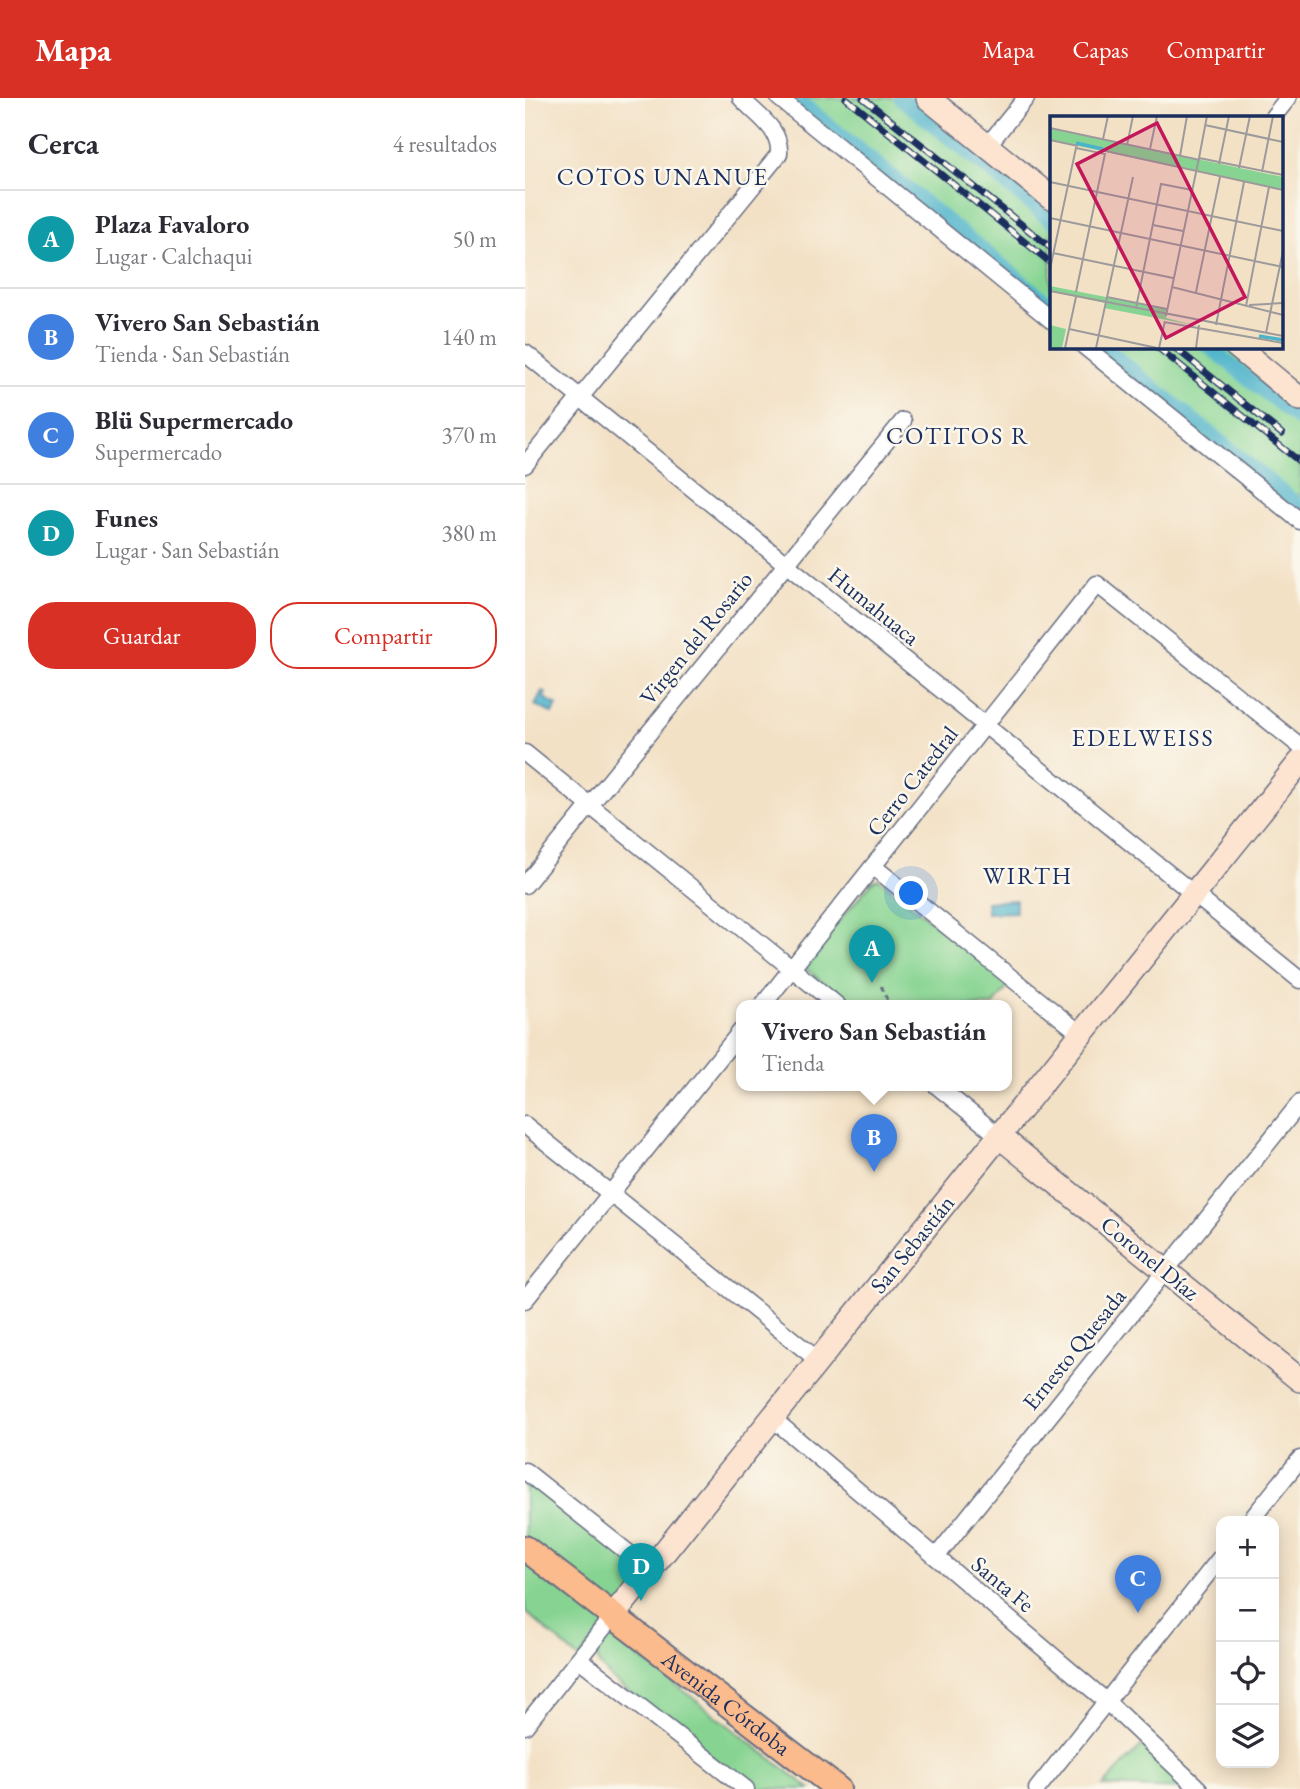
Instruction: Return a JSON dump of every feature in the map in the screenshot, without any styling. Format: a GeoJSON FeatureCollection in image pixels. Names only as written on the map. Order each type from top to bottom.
{"type":"FeatureCollection","features":[{"type":"Feature","properties":{"kind":"main road"},"geometry":{"type":"LineString","coordinates":[[928,98],[1050,196]]}},
{"type":"Feature","properties":{"kind":"main road"},"geometry":{"type":"LineString","coordinates":[[1238,348],[1300,399]]}},
{"type":"Feature","properties":{"kind":"main road","name":"San Sebastián"},"geometry":{"type":"LineString","coordinates":[[612,1618],[1300,762]]}},
{"type":"Feature","properties":{"kind":"main road","name":"Coronel Díaz"},"geometry":{"type":"LineString","coordinates":[[999,1136],[1300,1380]]}},
{"type":"Feature","properties":{"kind":"main road","name":"Avenida Córdoba"},"geometry":{"type":"LineString","coordinates":[[525,1548],[612,1618],[838,1789]]}},
{"type":"Feature","properties":{"kind":"street"},"geometry":{"type":"LineString","coordinates":[[525,465],[779,154],[780,142],[775,131],[741,98]]}},
{"type":"Feature","properties":{"kind":"street"},"geometry":{"type":"LineString","coordinates":[[779,98],[1050,318]]}},
{"type":"Feature","properties":{"kind":"street"},"geometry":{"type":"LineString","coordinates":[[987,146],[1026,98]]}},
{"type":"Feature","properties":{"kind":"street"},"geometry":{"type":"LineString","coordinates":[[1274,116],[1289,98]]}},
{"type":"Feature","properties":{"kind":"street"},"geometry":{"type":"LineString","coordinates":[[1086,348],[1300,521]]}},
{"type":"Feature","properties":{"kind":"street","name":"Humahuaca"},"geometry":{"type":"LineString","coordinates":[[525,354],[1300,980]]}},
{"type":"Feature","properties":{"kind":"street","name":"Virgen del Rosario"},"geometry":{"type":"LineString","coordinates":[[525,885],[902,421]]}},
{"type":"Feature","properties":{"kind":"street","name":"Cerro Catedral"},"geometry":{"type":"LineString","coordinates":[[767,1000],[1097,584],[1300,746]]}},
{"type":"Feature","properties":{"kind":"street"},"geometry":{"type":"LineString","coordinates":[[525,754],[831,1000]]}},
{"type":"Feature","properties":{"kind":"street"},"geometry":{"type":"LineString","coordinates":[[874,867],[1081,1034]]}},
{"type":"Feature","properties":{"kind":"street"},"geometry":{"type":"LineString","coordinates":[[525,1300],[736,1037]]}},
{"type":"Feature","properties":{"kind":"street"},"geometry":{"type":"LineString","coordinates":[[943,1091],[999,1136]]}},
{"type":"Feature","properties":{"kind":"street","name":"Ernesto Quesada"},"geometry":{"type":"LineString","coordinates":[[936,1557],[1300,1103]]}},
{"type":"Feature","properties":{"kind":"street"},"geometry":{"type":"LineString","coordinates":[[525,1125],[818,1361]]}},
{"type":"Feature","properties":{"kind":"street","name":"Santa Fe"},"geometry":{"type":"LineString","coordinates":[[772,1418],[1106,1701],[1199,1789]]}},
{"type":"Feature","properties":{"kind":"street"},"geometry":{"type":"LineString","coordinates":[[1254,1516],[1300,1459]]}},
{"type":"Feature","properties":{"kind":"street"},"geometry":{"type":"LineString","coordinates":[[525,1471],[650,1570]]}},
{"type":"Feature","properties":{"kind":"street"},"geometry":{"type":"LineString","coordinates":[[1037,1789],[1216,1563]]}},
{"type":"Feature","properties":{"kind":"street","name":"San Sebastián"},"geometry":{"type":"LineString","coordinates":[[525,1726],[612,1618]]}},
{"type":"Feature","properties":{"kind":"street"},"geometry":{"type":"LineString","coordinates":[[579,1659],[746,1789]]}},
{"type":"Feature","properties":{"kind":"path"},"geometry":{"type":"LineString","coordinates":[[881,986],[887,1000]]}},
{"type":"Feature","properties":{"kind":"green space"},"geometry":{"type":"Polygon","coordinates":[[[779,98],[928,98],[1050,196],[1050,319],[779,98]]]}},
{"type":"Feature","properties":{"kind":"green space"},"geometry":{"type":"Polygon","coordinates":[[[1085,348],[1237,348],[1300,399],[1300,521],[1085,348]]]}},
{"type":"Feature","properties":{"kind":"green space"},"geometry":{"type":"Polygon","coordinates":[[[879,879],[1010,984],[998,1000],[844,1000],[805,968],[803,962],[874,880],[879,879]]]}},
{"type":"Feature","properties":{"kind":"green space"},"geometry":{"type":"Polygon","coordinates":[[[525,1471],[650,1570],[579,1659],[525,1611],[525,1471]]]}},
{"type":"Feature","properties":{"kind":"green space"},"geometry":{"type":"Polygon","coordinates":[[[609,1635],[811,1789],[752,1789],[611,1678],[598,1663],[596,1650],[609,1635]]]}},
{"type":"Feature","properties":{"kind":"green space"},"geometry":{"type":"Polygon","coordinates":[[[1142,1745],[1187,1789],[1103,1786],[1142,1745]]]}},
{"type":"Feature","properties":{"kind":"water"},"geometry":{"type":"Polygon","coordinates":[[[542,691],[546,693],[544,698],[557,705],[553,714],[535,705],[542,691]]]}},
{"type":"Feature","properties":{"kind":"water"},"geometry":{"type":"Polygon","coordinates":[[[1016,900],[1016,912],[987,913],[986,902],[1016,900]]]}},
{"type":"Feature","properties":{"kind":"waterway"},"geometry":{"type":"LineString","coordinates":[[796,98],[1050,304]]}},
{"type":"Feature","properties":{"kind":"waterway"},"geometry":{"type":"LineString","coordinates":[[900,98],[1050,220]]}},
{"type":"Feature","properties":{"kind":"waterway"},"geometry":{"type":"LineString","coordinates":[[1105,348],[1300,506]]}},
{"type":"Feature","properties":{"kind":"waterway"},"geometry":{"type":"LineString","coordinates":[[1210,348],[1300,421]]}},
{"type":"Feature","properties":{"kind":"railway"},"geometry":{"type":"LineString","coordinates":[[846,98],[1050,262]]}},
{"type":"Feature","properties":{"kind":"railway"},"geometry":{"type":"LineString","coordinates":[[863,98],[1050,247]]}},
{"type":"Feature","properties":{"kind":"railway"},"geometry":{"type":"LineString","coordinates":[[1158,348],[1300,462]]}},
{"type":"Feature","properties":{"kind":"railway"},"geometry":{"type":"LineString","coordinates":[[1175,348],[1282,434]]}},
{"type":"Feature","properties":{"kind":"place","name":"Plaza Favaloro"},"geometry":{"type":"Point","coordinates":[872,983]}},
{"type":"Feature","properties":{"kind":"place","name":"Vivero San Sebastián"},"geometry":{"type":"Point","coordinates":[874,1172]}},
{"type":"Feature","properties":{"kind":"place","name":"Funes"},"geometry":{"type":"Point","coordinates":[641,1601]}},
{"type":"Feature","properties":{"kind":"place","name":"Blü Supermercado"},"geometry":{"type":"Point","coordinates":[1138,1613]}},
{"type":"Feature","properties":{"kind":"district","name":"COTOS UNANUE"},"geometry":{"type":"Point","coordinates":[663,177]}},
{"type":"Feature","properties":{"kind":"district","name":"COTITOS R"},"geometry":{"type":"Point","coordinates":[958,436]}},
{"type":"Feature","properties":{"kind":"district","name":"EDELWEISS"},"geometry":{"type":"Point","coordinates":[1143,738]}},
{"type":"Feature","properties":{"kind":"district","name":"WIRTH"},"geometry":{"type":"Point","coordinates":[1028,876]}}]}
